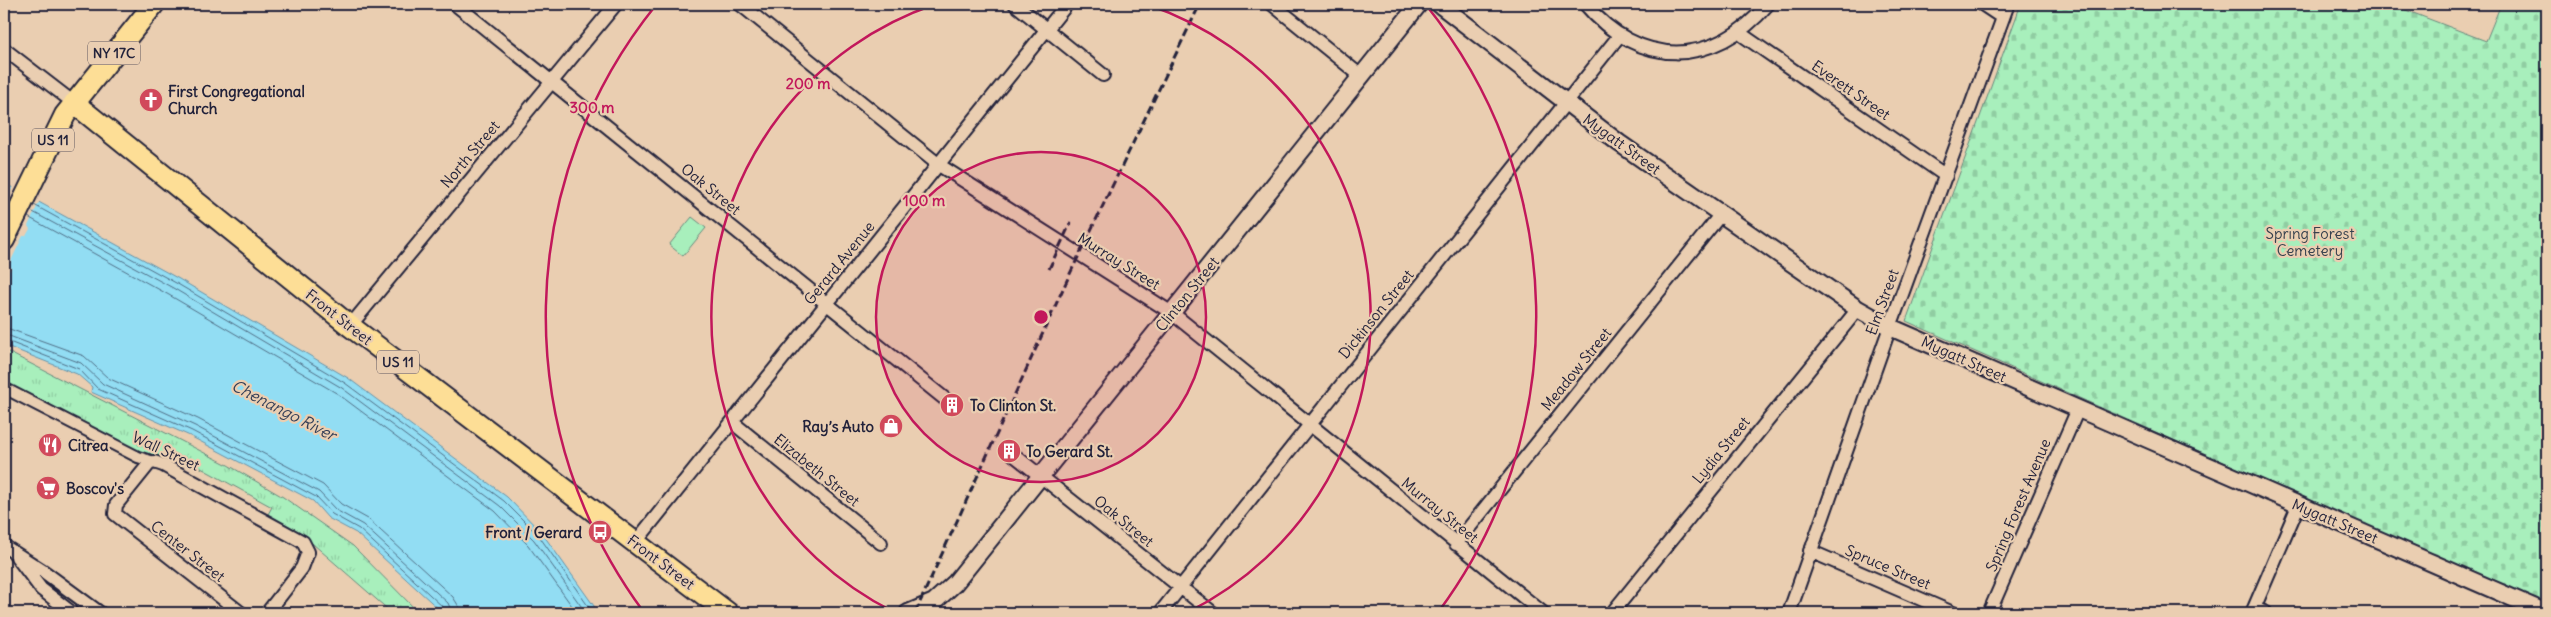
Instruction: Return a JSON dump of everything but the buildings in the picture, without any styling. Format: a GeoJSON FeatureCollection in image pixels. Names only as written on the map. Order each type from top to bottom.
{"type":"FeatureCollection","features":[{"type":"Feature","properties":{"kind":"main road","name":"NY 17C"},"geometry":{"type":"LineString","coordinates":[[74,103],[154,4]]}},
{"type":"Feature","properties":{"kind":"main road","name":"US 11"},"geometry":{"type":"LineString","coordinates":[[4,240],[59,128],[74,103]]}},
{"type":"Feature","properties":{"kind":"main road","name":"Front Street"},"geometry":{"type":"LineString","coordinates":[[74,103],[350,326],[728,613]]}},
{"type":"Feature","properties":{"kind":"street","name":"Oak Street"},"geometry":{"type":"LineString","coordinates":[[455,4],[945,399]]}},
{"type":"Feature","properties":{"kind":"street","name":"North Street"},"geometry":{"type":"LineString","coordinates":[[350,326],[616,4]]}},
{"type":"Feature","properties":{"kind":"street","name":"Murray Street"},"geometry":{"type":"LineString","coordinates":[[740,4],[939,165],[1172,313],[1308,425],[1543,613]]}},
{"type":"Feature","properties":{"kind":"street"},"geometry":{"type":"LineString","coordinates":[[1015,4],[1103,75]]}},
{"type":"Feature","properties":{"kind":"street","name":"Gerard Avenue"},"geometry":{"type":"LineString","coordinates":[[636,543],[1067,4]]}},
{"type":"Feature","properties":{"kind":"street"},"geometry":{"type":"LineString","coordinates":[[1272,4],[1362,76]]}},
{"type":"Feature","properties":{"kind":"street","name":"Clinton Street"},"geometry":{"type":"LineString","coordinates":[[908,613],[934,602],[955,583],[1419,4]]}},
{"type":"Feature","properties":{"kind":"street","name":"Mygatt Street"},"geometry":{"type":"LineString","coordinates":[[1439,4],[1566,103],[1720,214],[1858,309],[1890,327],[2547,613]]}},
{"type":"Feature","properties":{"kind":"street"},"geometry":{"type":"LineString","coordinates":[[1585,4],[1618,36],[1647,49],[1673,54],[1691,53],[1716,44],[1738,32],[1768,4]]}},
{"type":"Feature","properties":{"kind":"street"},"geometry":{"type":"LineString","coordinates":[[1982,4],[2002,18]]}},
{"type":"Feature","properties":{"kind":"street","name":"Elm Street"},"geometry":{"type":"LineString","coordinates":[[1789,613],[1890,327],[2008,4]]}},
{"type":"Feature","properties":{"kind":"street","name":"Everett Street"},"geometry":{"type":"LineString","coordinates":[[1738,32],[1946,176]]}},
{"type":"Feature","properties":{"kind":"street","name":"Dickinson Street"},"geometry":{"type":"LineString","coordinates":[[1160,613],[1618,36]]}},
{"type":"Feature","properties":{"kind":"street","name":"Front Street"},"geometry":{"type":"LineString","coordinates":[[4,49],[74,103]]}},
{"type":"Feature","properties":{"kind":"street","name":"Meadow Street"},"geometry":{"type":"LineString","coordinates":[[1456,544],[1720,214]]}},
{"type":"Feature","properties":{"kind":"street","name":"Lydia Street"},"geometry":{"type":"LineString","coordinates":[[1612,613],[1858,309]]}},
{"type":"Feature","properties":{"kind":"street","name":"Wall Street"},"geometry":{"type":"LineString","coordinates":[[4,388],[138,457],[163,465],[302,542],[308,552],[302,568],[267,613]]}},
{"type":"Feature","properties":{"kind":"street","name":"Spring Forest Avenue"},"geometry":{"type":"LineString","coordinates":[[1989,613],[2078,409]]}},
{"type":"Feature","properties":{"kind":"street","name":"Elizabeth Street"},"geometry":{"type":"LineString","coordinates":[[732,422],[881,543]]}},
{"type":"Feature","properties":{"kind":"street","name":"Oak Street"},"geometry":{"type":"LineString","coordinates":[[1014,455],[1213,613]]}},
{"type":"Feature","properties":{"kind":"street","name":"Center Street"},"geometry":{"type":"LineString","coordinates":[[154,462],[150,464],[116,505],[115,514],[241,613]]}},
{"type":"Feature","properties":{"kind":"street"},"geometry":{"type":"LineString","coordinates":[[2266,613],[2253,611],[2298,506]]}},
{"type":"Feature","properties":{"kind":"street"},"geometry":{"type":"LineString","coordinates":[[4,546],[43,570],[100,613]]}},
{"type":"Feature","properties":{"kind":"street","name":"Spruce Street"},"geometry":{"type":"LineString","coordinates":[[1810,551],[1953,613]]}},
{"type":"Feature","properties":{"kind":"street"},"geometry":{"type":"LineString","coordinates":[[16,555],[41,589],[72,613]]}},
{"type":"Feature","properties":{"kind":"green space","name":"Spring Forest Cemetery"},"geometry":{"type":"Polygon","coordinates":[[[2021,4],[2390,4],[2486,41],[2501,4],[2547,4],[2547,606],[1906,321],[2021,4]]]}},
{"type":"Feature","properties":{"kind":"green space"},"geometry":{"type":"Polygon","coordinates":[[[692,217],[706,228],[683,256],[669,245],[692,217]]]}},
{"type":"Feature","properties":{"kind":"green space"},"geometry":{"type":"Polygon","coordinates":[[[4,350],[228,465],[283,497],[353,546],[419,613],[392,613],[305,537],[267,516],[272,507],[170,451],[163,459],[149,453],[139,465],[4,392],[4,350]]]}},
{"type":"Feature","properties":{"kind":"water","name":"Chenango River"},"geometry":{"type":"Polygon","coordinates":[[[4,183],[179,279],[348,378],[507,497],[542,533],[599,613],[443,613],[356,533],[328,518],[313,501],[190,436],[91,392],[92,387],[77,374],[4,345],[4,183]]]}},
{"type":"Feature","properties":{"kind":"pier"},"geometry":{"type":"Polygon","coordinates":[[[13,186],[40,200],[28,226],[30,229],[26,236],[23,236],[9,265],[11,268],[7,275],[4,275],[4,206],[13,186]]]}},
{"type":"Feature","properties":{"kind":"railway"},"geometry":{"type":"LineString","coordinates":[[915,613],[1068,278],[1200,4]]}},
{"type":"Feature","properties":{"kind":"railway"},"geometry":{"type":"LineString","coordinates":[[1049,269],[1071,222]]}},
{"type":"Feature","properties":{"kind":"place","name":"First Congregational Church"},"geometry":{"type":"Point","coordinates":[151,100]}},
{"type":"Feature","properties":{"kind":"place","name":"To Clinton St."},"geometry":{"type":"Point","coordinates":[952,405]}},
{"type":"Feature","properties":{"kind":"place","name":"Ray’s Auto"},"geometry":{"type":"Point","coordinates":[891,426]}},
{"type":"Feature","properties":{"kind":"place","name":"Citrea"},"geometry":{"type":"Point","coordinates":[50,445]}},
{"type":"Feature","properties":{"kind":"place","name":"To Gerard St."},"geometry":{"type":"Point","coordinates":[1009,451]}},
{"type":"Feature","properties":{"kind":"place","name":"Boscov's"},"geometry":{"type":"Point","coordinates":[48,488]}},
{"type":"Feature","properties":{"kind":"place","name":"Front / Gerard"},"geometry":{"type":"Point","coordinates":[600,532]}}]}
